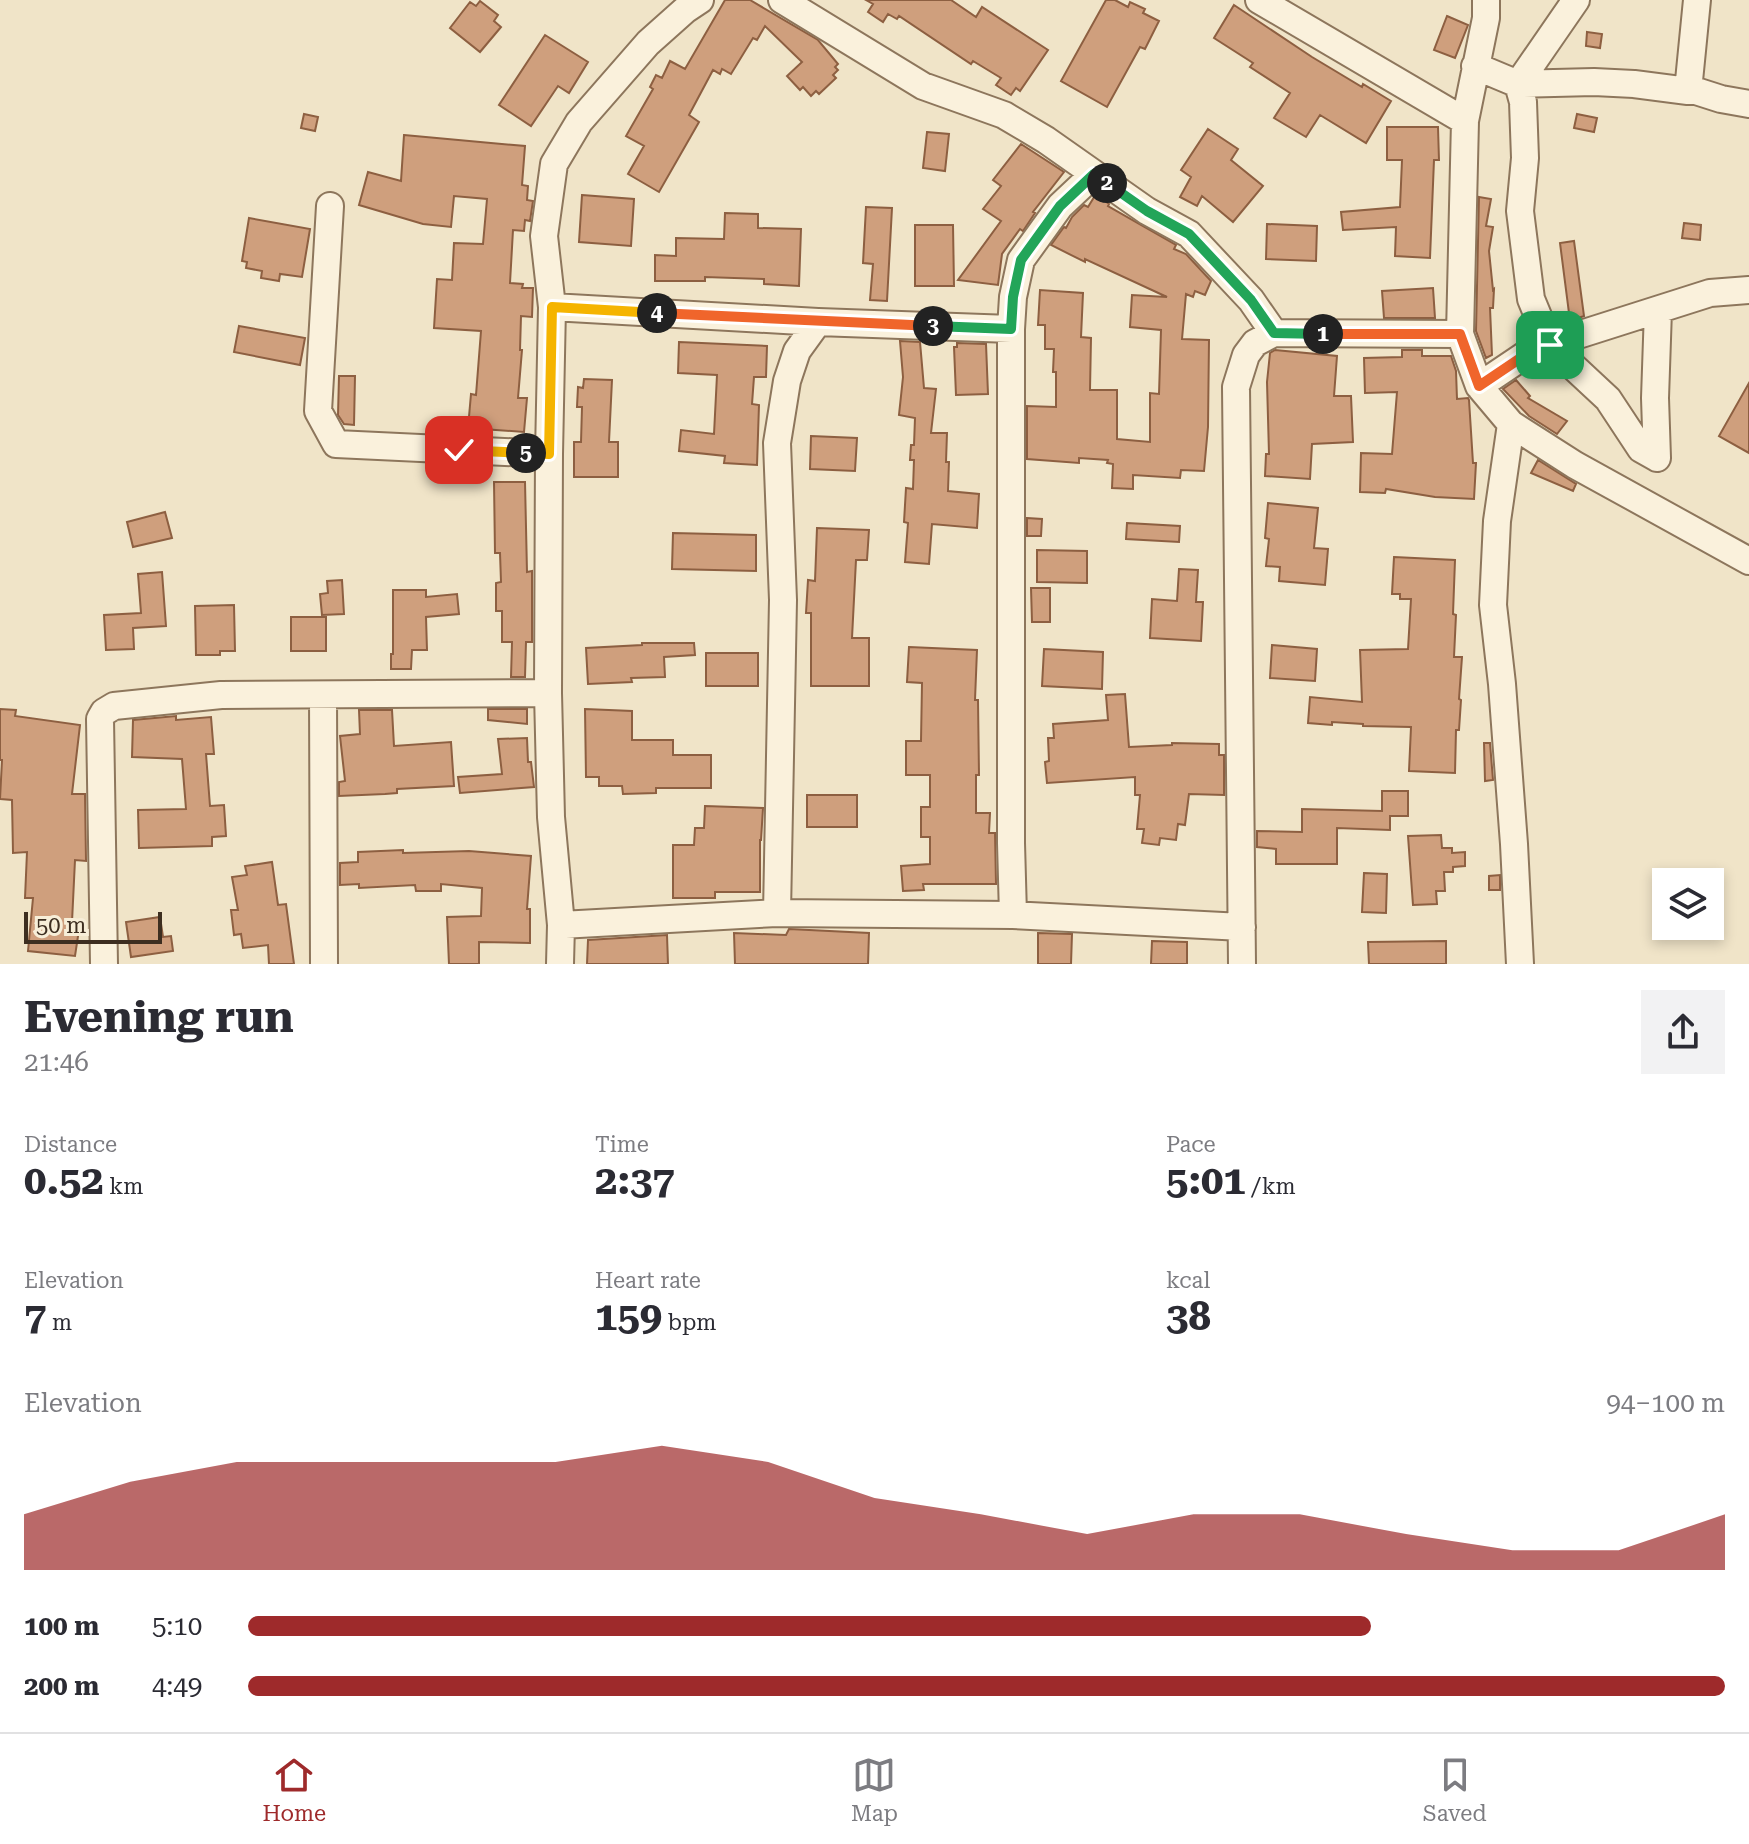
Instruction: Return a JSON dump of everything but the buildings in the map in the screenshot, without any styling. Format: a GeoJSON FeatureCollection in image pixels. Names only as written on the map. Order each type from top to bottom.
{"type":"FeatureCollection","features":[{"type":"Feature","properties":{"kind":"street"},"geometry":{"type":"LineString","coordinates":[[560,964],[561,925],[551,817],[548,693],[552,307],[544,236],[554,164],[579,122],[648,43],[700,0]]}},
{"type":"Feature","properties":{"kind":"street"},"geometry":{"type":"LineString","coordinates":[[782,0],[923,86],[1004,115],[1046,140],[1147,211],[1189,234],[1251,300],[1274,333]]}},
{"type":"Feature","properties":{"kind":"street"},"geometry":{"type":"LineString","coordinates":[[1259,0],[1465,121]]}},
{"type":"Feature","properties":{"kind":"street"},"geometry":{"type":"LineString","coordinates":[[1486,0],[1486,18],[1465,121],[1460,334],[1479,386],[1511,424],[1575,465],[1749,561]]}},
{"type":"Feature","properties":{"kind":"street"},"geometry":{"type":"LineString","coordinates":[[1518,84],[1576,0]]}},
{"type":"Feature","properties":{"kind":"street"},"geometry":{"type":"LineString","coordinates":[[1688,91],[1697,0]]}},
{"type":"Feature","properties":{"kind":"street"},"geometry":{"type":"LineString","coordinates":[[1475,66],[1518,84],[1634,84],[1696,91],[1749,104]]}},
{"type":"Feature","properties":{"kind":"street"},"geometry":{"type":"LineString","coordinates":[[1518,84],[1523,102],[1524,144],[1520,211],[1531,299],[1550,345],[1608,399],[1641,449],[1657,458],[1658,310]]}},
{"type":"Feature","properties":{"kind":"street"},"geometry":{"type":"LineString","coordinates":[[1013,915],[1013,297],[1021,260],[1060,206],[1094,174]]}},
{"type":"Feature","properties":{"kind":"street"},"geometry":{"type":"LineString","coordinates":[[330,206],[318,411],[336,444],[549,454]]}},
{"type":"Feature","properties":{"kind":"street"},"geometry":{"type":"LineString","coordinates":[[1479,386],[1534,349],[1710,293],[1749,290]]}},
{"type":"Feature","properties":{"kind":"street"},"geometry":{"type":"LineString","coordinates":[[552,307],[1011,329]]}},
{"type":"Feature","properties":{"kind":"street"},"geometry":{"type":"LineString","coordinates":[[777,913],[783,600],[777,443],[787,381],[797,351],[818,322]]}},
{"type":"Feature","properties":{"kind":"street"},"geometry":{"type":"LineString","coordinates":[[1242,964],[1236,387],[1246,355],[1255,343],[1274,333],[1460,334]]}},
{"type":"Feature","properties":{"kind":"street"},"geometry":{"type":"LineString","coordinates":[[1511,424],[1497,521],[1493,605],[1502,684],[1520,964]]}},
{"type":"Feature","properties":{"kind":"street"},"geometry":{"type":"LineString","coordinates":[[104,964],[100,719],[104,712],[114,706],[221,695],[548,693]]}},
{"type":"Feature","properties":{"kind":"street"},"geometry":{"type":"LineString","coordinates":[[323,695],[324,964]]}},
{"type":"Feature","properties":{"kind":"street"},"geometry":{"type":"LineString","coordinates":[[561,925],[777,913],[1013,915],[1242,927]]}},
{"type":"Feature","properties":{"kind":"route"},"geometry":{"type":"LineString","coordinates":[[459,450],[549,454],[552,307],[1011,329],[1013,297],[1021,260],[1060,206],[1094,174],[1147,211],[1189,234],[1251,300],[1274,333],[1460,334],[1479,386],[1534,349],[1550,345]]}}]}
